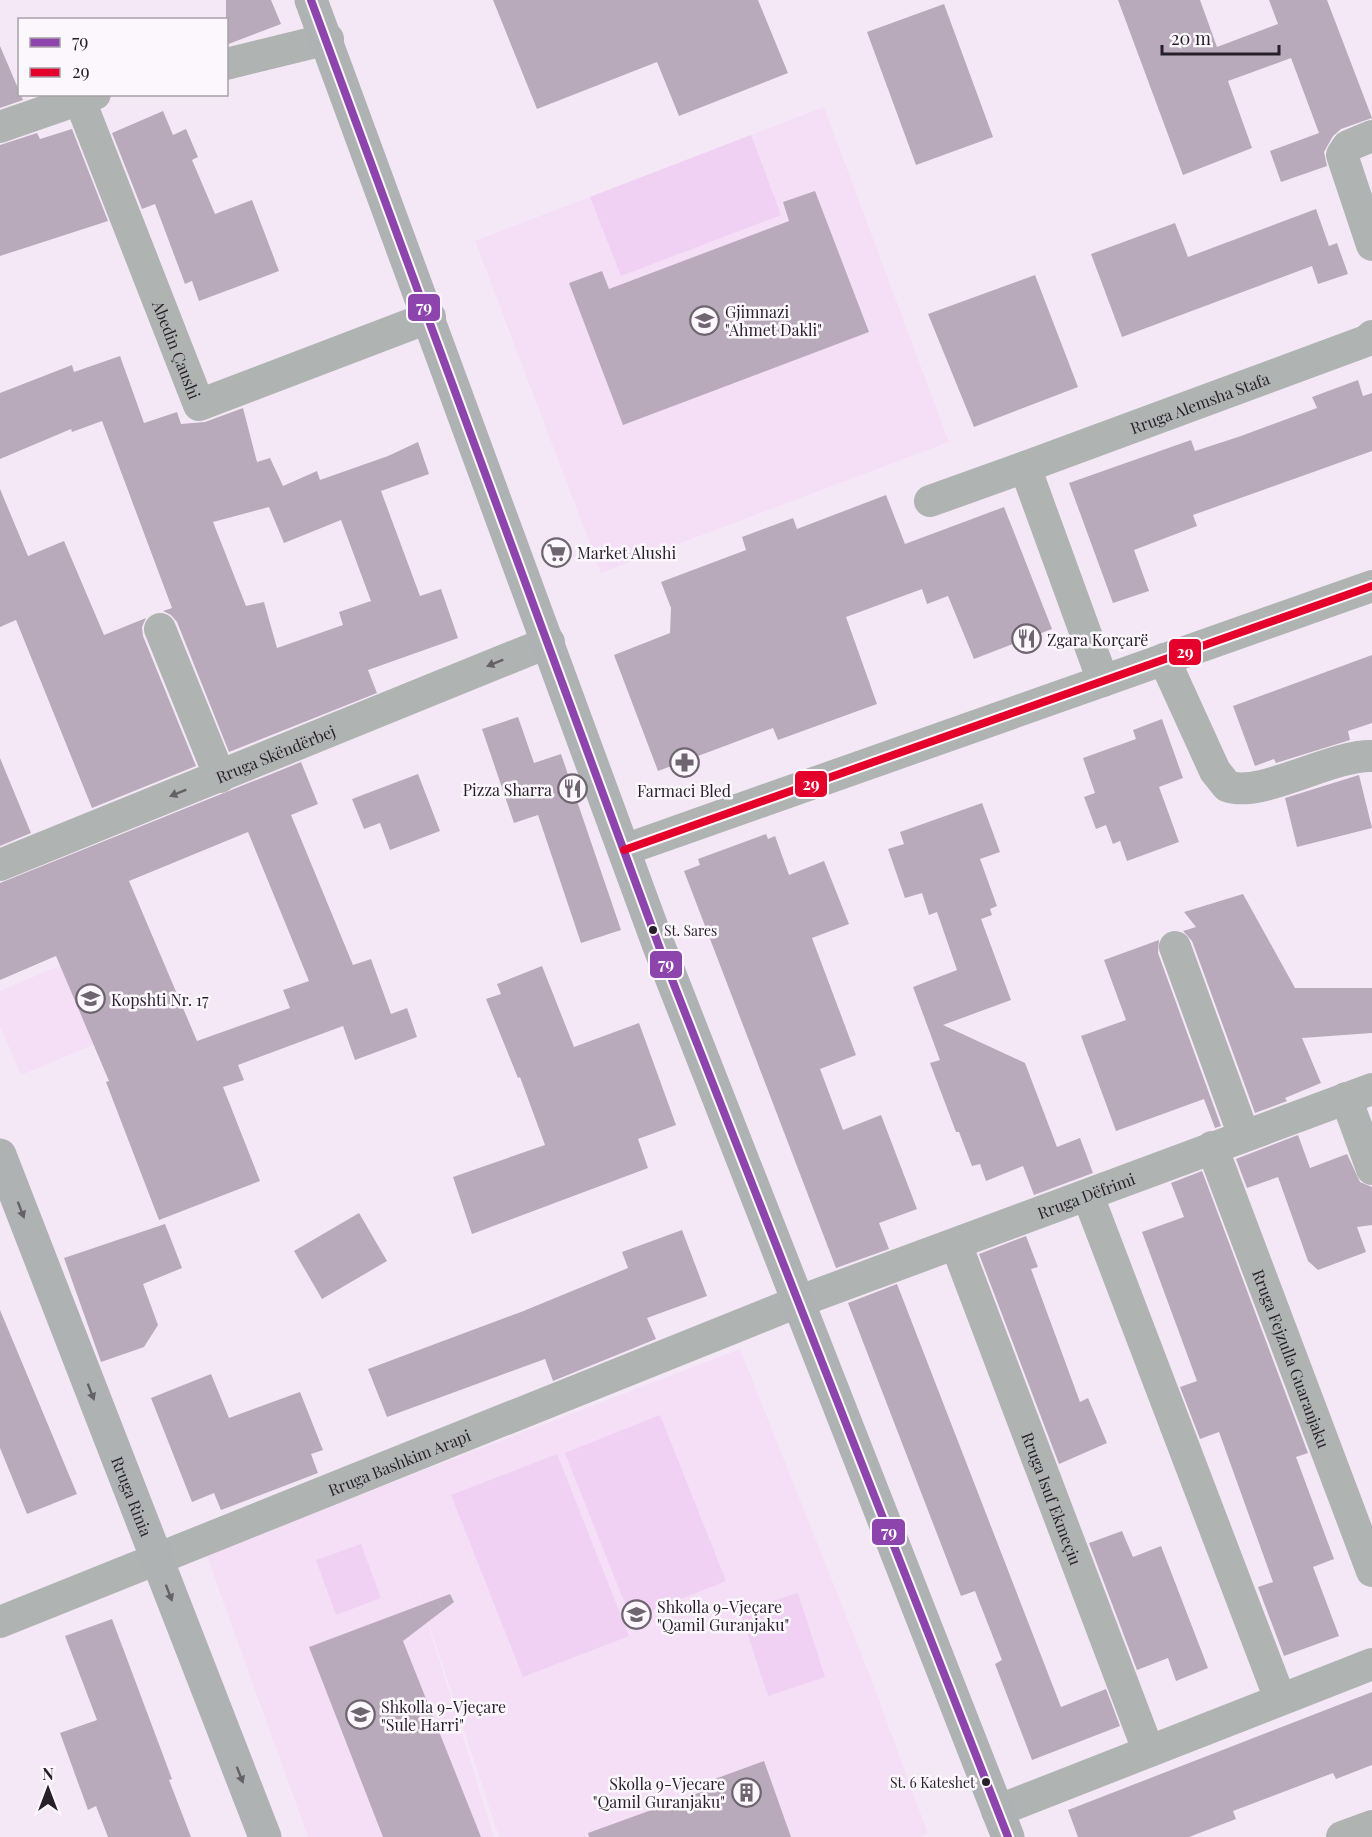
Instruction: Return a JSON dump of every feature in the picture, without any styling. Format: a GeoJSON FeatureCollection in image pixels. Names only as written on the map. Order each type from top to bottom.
{"type":"FeatureCollection","features":[{"type":"Feature","properties":{"kind":"main road"},"geometry":{"type":"LineString","coordinates":[[311,0],[328,39],[660,949],[800,1301],[1003,1824]]}},
{"type":"Feature","properties":{"kind":"main road","name":"Rruga Rinia"},"geometry":{"type":"LineString","coordinates":[[0,1155],[265,1837]]}},
{"type":"Feature","properties":{"kind":"street"},"geometry":{"type":"LineString","coordinates":[[228,64],[328,39]]}},
{"type":"Feature","properties":{"kind":"street"},"geometry":{"type":"LineString","coordinates":[[0,126],[87,96]]}},
{"type":"Feature","properties":{"kind":"street","name":"Abedin Çaushi"},"geometry":{"type":"LineString","coordinates":[[87,96],[198,405],[430,317]]}},
{"type":"Feature","properties":{"kind":"street"},"geometry":{"type":"LineString","coordinates":[[1372,136],[1348,146],[1342,155],[1372,245]]}},
{"type":"Feature","properties":{"kind":"street","name":"Rruga Alemsha Stafa"},"geometry":{"type":"LineString","coordinates":[[930,501],[1366,341],[1372,336]]}},
{"type":"Feature","properties":{"kind":"street"},"geometry":{"type":"LineString","coordinates":[[1025,467],[1103,681]]}},
{"type":"Feature","properties":{"kind":"street"},"geometry":{"type":"LineString","coordinates":[[624,850],[1372,586]]}},
{"type":"Feature","properties":{"kind":"street"},"geometry":{"type":"LineString","coordinates":[[160,629],[220,777]]}},
{"type":"Feature","properties":{"kind":"street","name":"Rruga Skëndërbej"},"geometry":{"type":"LineString","coordinates":[[0,865],[549,642]]}},
{"type":"Feature","properties":{"kind":"street"},"geometry":{"type":"LineString","coordinates":[[1164,659],[1215,771],[1227,786],[1246,790],[1341,760],[1372,756]]}},
{"type":"Feature","properties":{"kind":"street"},"geometry":{"type":"LineString","coordinates":[[1175,947],[1244,1136]]}},
{"type":"Feature","properties":{"kind":"street"},"geometry":{"type":"LineString","coordinates":[[1359,1094],[1372,1169]]}},
{"type":"Feature","properties":{"kind":"street","name":"Rruga Dëfrimi"},"geometry":{"type":"LineString","coordinates":[[800,1301],[1359,1094]]}},
{"type":"Feature","properties":{"kind":"street","name":"Rruga Fejzulla Guaranjaku"},"geometry":{"type":"LineString","coordinates":[[1212,1147],[1372,1571]]}},
{"type":"Feature","properties":{"kind":"street"},"geometry":{"type":"LineString","coordinates":[[1088,1196],[1280,1699]]}},
{"type":"Feature","properties":{"kind":"street","name":"Rruga Isuf Ekmeçiu"},"geometry":{"type":"LineString","coordinates":[[956,1245],[1148,1750]]}},
{"type":"Feature","properties":{"kind":"street","name":"Rruga Bashkim Arapi"},"geometry":{"type":"LineString","coordinates":[[0,1622],[800,1301]]}},
{"type":"Feature","properties":{"kind":"street"},"geometry":{"type":"LineString","coordinates":[[1003,1824],[1148,1750],[1372,1664]]}},
{"type":"Feature","properties":{"kind":"street"},"geometry":{"type":"LineString","coordinates":[[1342,1837],[1372,1826]]}},
{"type":"Feature","properties":{"kind":"shaded area","name":"Gjimnazi \"Ahmet Dakli\""},"geometry":{"type":"Polygon","coordinates":[[[824,107],[949,442],[601,573],[475,241],[824,107]]]}},
{"type":"Feature","properties":{"kind":"shaded area"},"geometry":{"type":"Polygon","coordinates":[[[751,135],[781,215],[621,276],[590,197],[751,135]]]}},
{"type":"Feature","properties":{"kind":"shaded area","name":"Kopshti Nr. 17"},"geometry":{"type":"Polygon","coordinates":[[[149,928],[183,1008],[21,1075],[0,1026],[0,991],[149,928]]]}},
{"type":"Feature","properties":{"kind":"shaded area","name":"Shkolla 9-Vjeçare \"Qamil Guranjaku\""},"geometry":{"type":"Polygon","coordinates":[[[740,1349],[874,1686],[928,1834],[920,1837],[499,1837],[413,1575],[494,1837],[308,1837],[206,1554],[740,1349]]]}},
{"type":"Feature","properties":{"kind":"shaded area"},"geometry":{"type":"Polygon","coordinates":[[[660,1415],[726,1581],[631,1619],[565,1453],[660,1415]]]}},
{"type":"Feature","properties":{"kind":"shaded area"},"geometry":{"type":"Polygon","coordinates":[[[557,1454],[629,1636],[523,1677],[451,1495],[557,1454]]]}},
{"type":"Feature","properties":{"kind":"shaded area"},"geometry":{"type":"Polygon","coordinates":[[[361,1544],[381,1598],[336,1615],[316,1560],[361,1544]]]}},
{"type":"Feature","properties":{"kind":"shaded area"},"geometry":{"type":"Polygon","coordinates":[[[798,1593],[825,1677],[768,1696],[740,1611],[798,1593]]]}},
{"type":"Feature","properties":{"kind":"building"},"geometry":{"type":"Polygon","coordinates":[[[226,0],[271,0],[281,24],[228,44],[228,18],[226,18],[226,0]]]}},
{"type":"Feature","properties":{"kind":"building"},"geometry":{"type":"Polygon","coordinates":[[[493,0],[758,0],[788,73],[679,116],[657,62],[537,109],[493,0]]]}},
{"type":"Feature","properties":{"kind":"building"},"geometry":{"type":"Polygon","coordinates":[[[1118,0],[1200,0],[1217,47],[1278,24],[1269,0],[1327,0],[1372,118],[1341,129],[1333,136],[1324,152],[1327,166],[1281,182],[1270,151],[1319,133],[1291,58],[1228,81],[1252,148],[1183,175],[1118,0]]]}},
{"type":"Feature","properties":{"kind":"building"},"geometry":{"type":"Polygon","coordinates":[[[944,4],[993,137],[916,165],[867,32],[944,4]]]}},
{"type":"Feature","properties":{"kind":"building"},"geometry":{"type":"Polygon","coordinates":[[[0,46],[18,88],[18,96],[21,96],[23,100],[0,108],[0,46]]]}},
{"type":"Feature","properties":{"kind":"building"},"geometry":{"type":"Polygon","coordinates":[[[163,111],[173,135],[186,129],[198,157],[192,160],[215,214],[252,200],[279,271],[199,301],[192,281],[185,284],[155,204],[142,209],[112,133],[163,111]]]}},
{"type":"Feature","properties":{"kind":"building"},"geometry":{"type":"Polygon","coordinates":[[[72,129],[108,221],[0,256],[0,145],[37,133],[40,139],[72,129]]]}},
{"type":"Feature","properties":{"kind":"building"},"geometry":{"type":"Polygon","coordinates":[[[815,191],[869,332],[623,425],[569,283],[602,271],[609,289],[789,221],[783,202],[815,191]]]}},
{"type":"Feature","properties":{"kind":"building"},"geometry":{"type":"Polygon","coordinates":[[[1316,209],[1329,246],[1337,243],[1348,274],[1318,284],[1312,266],[1122,337],[1091,254],[1175,223],[1188,257],[1316,209]]]}},
{"type":"Feature","properties":{"kind":"building"},"geometry":{"type":"Polygon","coordinates":[[[1035,275],[1078,387],[974,427],[928,314],[1035,275]]]}},
{"type":"Feature","properties":{"kind":"building"},"geometry":{"type":"Polygon","coordinates":[[[120,356],[144,423],[177,412],[181,424],[205,422],[243,408],[257,462],[270,458],[283,486],[317,471],[320,480],[388,456],[418,442],[429,474],[381,491],[420,596],[441,589],[458,638],[368,670],[377,693],[229,752],[177,622],[163,611],[172,608],[102,421],[72,432],[71,429],[0,459],[0,393],[72,365],[74,372],[120,356]],[[269,507],[213,522],[246,606],[264,602],[277,648],[343,625],[339,612],[371,601],[341,520],[284,543],[269,507]]]}},
{"type":"Feature","properties":{"kind":"building"},"geometry":{"type":"Polygon","coordinates":[[[1358,380],[1363,396],[1372,393],[1372,451],[1193,515],[1197,526],[1134,550],[1149,591],[1113,603],[1069,483],[1191,440],[1195,451],[1241,436],[1317,408],[1312,397],[1358,380]]]}},
{"type":"Feature","properties":{"kind":"building"},"geometry":{"type":"Polygon","coordinates":[[[0,489],[28,556],[64,541],[104,635],[146,618],[142,627],[143,636],[196,766],[92,808],[16,620],[0,627],[0,489]]]}},
{"type":"Feature","properties":{"kind":"building"},"geometry":{"type":"Polygon","coordinates":[[[886,495],[905,544],[1004,507],[1052,629],[974,659],[948,596],[927,604],[922,589],[846,617],[877,704],[778,740],[773,728],[658,771],[614,655],[670,633],[671,608],[661,582],[746,550],[742,537],[793,518],[797,529],[886,495]]]}},
{"type":"Feature","properties":{"kind":"building"},"geometry":{"type":"Polygon","coordinates":[[[1372,655],[1372,723],[1348,731],[1350,740],[1276,763],[1274,759],[1255,766],[1233,706],[1372,655]]]}},
{"type":"Feature","properties":{"kind":"building"},"geometry":{"type":"Polygon","coordinates":[[[518,717],[534,763],[561,754],[621,930],[581,943],[538,815],[514,823],[482,729],[518,717]]]}},
{"type":"Feature","properties":{"kind":"building"},"geometry":{"type":"Polygon","coordinates":[[[1162,719],[1183,778],[1159,787],[1179,842],[1127,861],[1120,841],[1113,844],[1106,825],[1096,829],[1084,797],[1095,793],[1083,758],[1136,739],[1133,730],[1162,719]]]}},
{"type":"Feature","properties":{"kind":"building"},"geometry":{"type":"Polygon","coordinates":[[[0,758],[31,833],[0,846],[0,758]]]}},
{"type":"Feature","properties":{"kind":"building"},"geometry":{"type":"Polygon","coordinates":[[[301,762],[318,804],[291,815],[353,965],[371,959],[391,1014],[407,1008],[417,1037],[355,1060],[343,1026],[238,1065],[244,1080],[223,1087],[260,1181],[159,1220],[106,1082],[109,1081],[56,956],[0,980],[0,883],[301,762]],[[248,832],[129,881],[197,1041],[290,1008],[283,990],[309,981],[248,832]]]}},
{"type":"Feature","properties":{"kind":"building"},"geometry":{"type":"Polygon","coordinates":[[[418,774],[440,831],[390,850],[380,823],[364,829],[352,799],[418,774]]]}},
{"type":"Feature","properties":{"kind":"building"},"geometry":{"type":"Polygon","coordinates":[[[1359,775],[1372,828],[1297,847],[1285,798],[1359,775]]]}},
{"type":"Feature","properties":{"kind":"building"},"geometry":{"type":"Polygon","coordinates":[[[982,803],[1000,852],[980,859],[997,906],[990,909],[992,915],[981,919],[1011,1000],[943,1025],[1025,1063],[1057,1147],[1080,1138],[1093,1173],[1034,1195],[1023,1166],[986,1181],[980,1164],[972,1166],[959,1132],[956,1132],[930,1063],[940,1060],[913,987],[957,970],[937,912],[929,915],[922,893],[905,898],[888,849],[904,844],[900,832],[982,803]]]}},
{"type":"Feature","properties":{"kind":"building"},"geometry":{"type":"Polygon","coordinates":[[[766,834],[768,839],[775,836],[789,875],[824,861],[849,924],[812,938],[856,1055],[820,1069],[843,1130],[881,1115],[917,1209],[879,1223],[889,1249],[836,1268],[684,871],[700,865],[698,859],[766,834]]]}},
{"type":"Feature","properties":{"kind":"building"},"geometry":{"type":"Polygon","coordinates":[[[1243,894],[1295,988],[1372,988],[1372,1033],[1302,1038],[1321,1083],[1285,1098],[1287,1101],[1255,1113],[1192,941],[1183,931],[1196,927],[1184,912],[1243,894]]]}},
{"type":"Feature","properties":{"kind":"building"},"geometry":{"type":"Polygon","coordinates":[[[1159,940],[1158,953],[1221,1126],[1215,1128],[1204,1099],[1116,1131],[1081,1036],[1126,1020],[1104,960],[1159,940]]]}},
{"type":"Feature","properties":{"kind":"building"},"geometry":{"type":"Polygon","coordinates":[[[542,966],[574,1047],[639,1023],[676,1125],[638,1139],[648,1168],[472,1234],[453,1177],[545,1145],[520,1077],[518,1078],[486,999],[501,994],[497,984],[542,966]]]}},
{"type":"Feature","properties":{"kind":"building"},"geometry":{"type":"Polygon","coordinates":[[[1298,1135],[1310,1168],[1347,1154],[1360,1182],[1372,1187],[1372,1225],[1357,1227],[1366,1252],[1318,1270],[1308,1261],[1278,1177],[1247,1188],[1236,1159],[1298,1135]]]}},
{"type":"Feature","properties":{"kind":"building"},"geometry":{"type":"Polygon","coordinates":[[[1202,1171],[1308,1453],[1296,1457],[1334,1559],[1313,1567],[1339,1636],[1284,1656],[1258,1587],[1273,1582],[1219,1432],[1200,1439],[1180,1387],[1197,1381],[1142,1232],[1184,1217],[1171,1183],[1202,1171]]]}},
{"type":"Feature","properties":{"kind":"building"},"geometry":{"type":"Polygon","coordinates":[[[359,1213],[387,1261],[322,1299],[294,1251],[359,1213]]]}},
{"type":"Feature","properties":{"kind":"building"},"geometry":{"type":"Polygon","coordinates":[[[165,1224],[182,1268],[143,1284],[158,1325],[144,1347],[101,1362],[64,1258],[165,1224]]]}},
{"type":"Feature","properties":{"kind":"building"},"geometry":{"type":"Polygon","coordinates":[[[682,1230],[707,1296],[647,1318],[656,1339],[553,1381],[545,1359],[387,1417],[368,1369],[521,1312],[628,1268],[622,1252],[682,1230]]]}},
{"type":"Feature","properties":{"kind":"building"},"geometry":{"type":"Polygon","coordinates":[[[1026,1236],[1038,1267],[1031,1269],[1080,1402],[1088,1398],[1107,1443],[1059,1464],[979,1254],[1026,1236]]]}},
{"type":"Feature","properties":{"kind":"building"},"geometry":{"type":"Polygon","coordinates":[[[897,1284],[1061,1707],[1106,1689],[1120,1726],[1032,1760],[995,1664],[1002,1660],[975,1591],[961,1596],[848,1303],[897,1284]]]}},
{"type":"Feature","properties":{"kind":"building"},"geometry":{"type":"Polygon","coordinates":[[[0,1310],[77,1494],[27,1514],[0,1448],[0,1310]]]}},
{"type":"Feature","properties":{"kind":"building"},"geometry":{"type":"Polygon","coordinates":[[[211,1374],[229,1418],[300,1392],[323,1450],[311,1454],[318,1473],[221,1510],[214,1493],[192,1502],[151,1398],[211,1374]]]}},
{"type":"Feature","properties":{"kind":"building"},"geometry":{"type":"Polygon","coordinates":[[[1122,1531],[1133,1557],[1161,1546],[1208,1668],[1176,1681],[1168,1658],[1137,1670],[1089,1543],[1122,1531]]]}},
{"type":"Feature","properties":{"kind":"building"},"geometry":{"type":"Polygon","coordinates":[[[450,1594],[454,1602],[403,1641],[481,1837],[383,1837],[309,1647],[450,1594]]]}},
{"type":"Feature","properties":{"kind":"building"},"geometry":{"type":"Polygon","coordinates":[[[112,1619],[172,1779],[169,1780],[191,1837],[108,1837],[96,1806],[88,1810],[60,1733],[97,1720],[65,1636],[112,1619]]]}},
{"type":"Feature","properties":{"kind":"building"},"geometry":{"type":"Polygon","coordinates":[[[1372,1692],[1372,1765],[1336,1779],[1333,1773],[1233,1811],[1236,1819],[1189,1837],[1078,1837],[1068,1810],[1372,1692]]]}},
{"type":"Feature","properties":{"kind":"building","name":"Skolla 9-Vjecare \"Qamil Guranjaku\""},"geometry":{"type":"Polygon","coordinates":[[[764,1761],[791,1837],[589,1837],[588,1833],[715,1787],[712,1780],[764,1761]]]}},
{"type":"Feature","properties":{"kind":"transit line","name":"79"},"geometry":{"type":"LineString","coordinates":[[311,0],[660,949],[1008,1837]]}},
{"type":"Feature","properties":{"kind":"transit line","name":"29"},"geometry":{"type":"LineString","coordinates":[[624,850],[1372,586]]}},
{"type":"Feature","properties":{"kind":"place","name":"Gjimnazi \"Ahmet Dakli\""},"geometry":{"type":"Point","coordinates":[704,320]}},
{"type":"Feature","properties":{"kind":"place","name":"Market Alushi"},"geometry":{"type":"Point","coordinates":[556,552]}},
{"type":"Feature","properties":{"kind":"place","name":"Zgara Korçarë"},"geometry":{"type":"Point","coordinates":[1026,639]}},
{"type":"Feature","properties":{"kind":"place","name":"Farmaci Bled"},"geometry":{"type":"Point","coordinates":[684,762]}},
{"type":"Feature","properties":{"kind":"place","name":"Pizza Sharra"},"geometry":{"type":"Point","coordinates":[573,789]}},
{"type":"Feature","properties":{"kind":"place","name":"St. Sares"},"geometry":{"type":"Point","coordinates":[653,930]}},
{"type":"Feature","properties":{"kind":"place","name":"Kopshti Nr. 17"},"geometry":{"type":"Point","coordinates":[90,999]}},
{"type":"Feature","properties":{"kind":"place","name":"Shkolla 9-Vjeçare \"Qamil Guranjaku\""},"geometry":{"type":"Point","coordinates":[636,1615]}},
{"type":"Feature","properties":{"kind":"place","name":"Shkolla 9-Vjeçare \"Sule Harri\""},"geometry":{"type":"Point","coordinates":[360,1715]}},
{"type":"Feature","properties":{"kind":"place","name":"St. 6 Kateshet"},"geometry":{"type":"Point","coordinates":[986,1782]}},
{"type":"Feature","properties":{"kind":"place","name":"Skolla 9-Vjecare \"Qamil Guranjaku\""},"geometry":{"type":"Point","coordinates":[746,1792]}}]}
